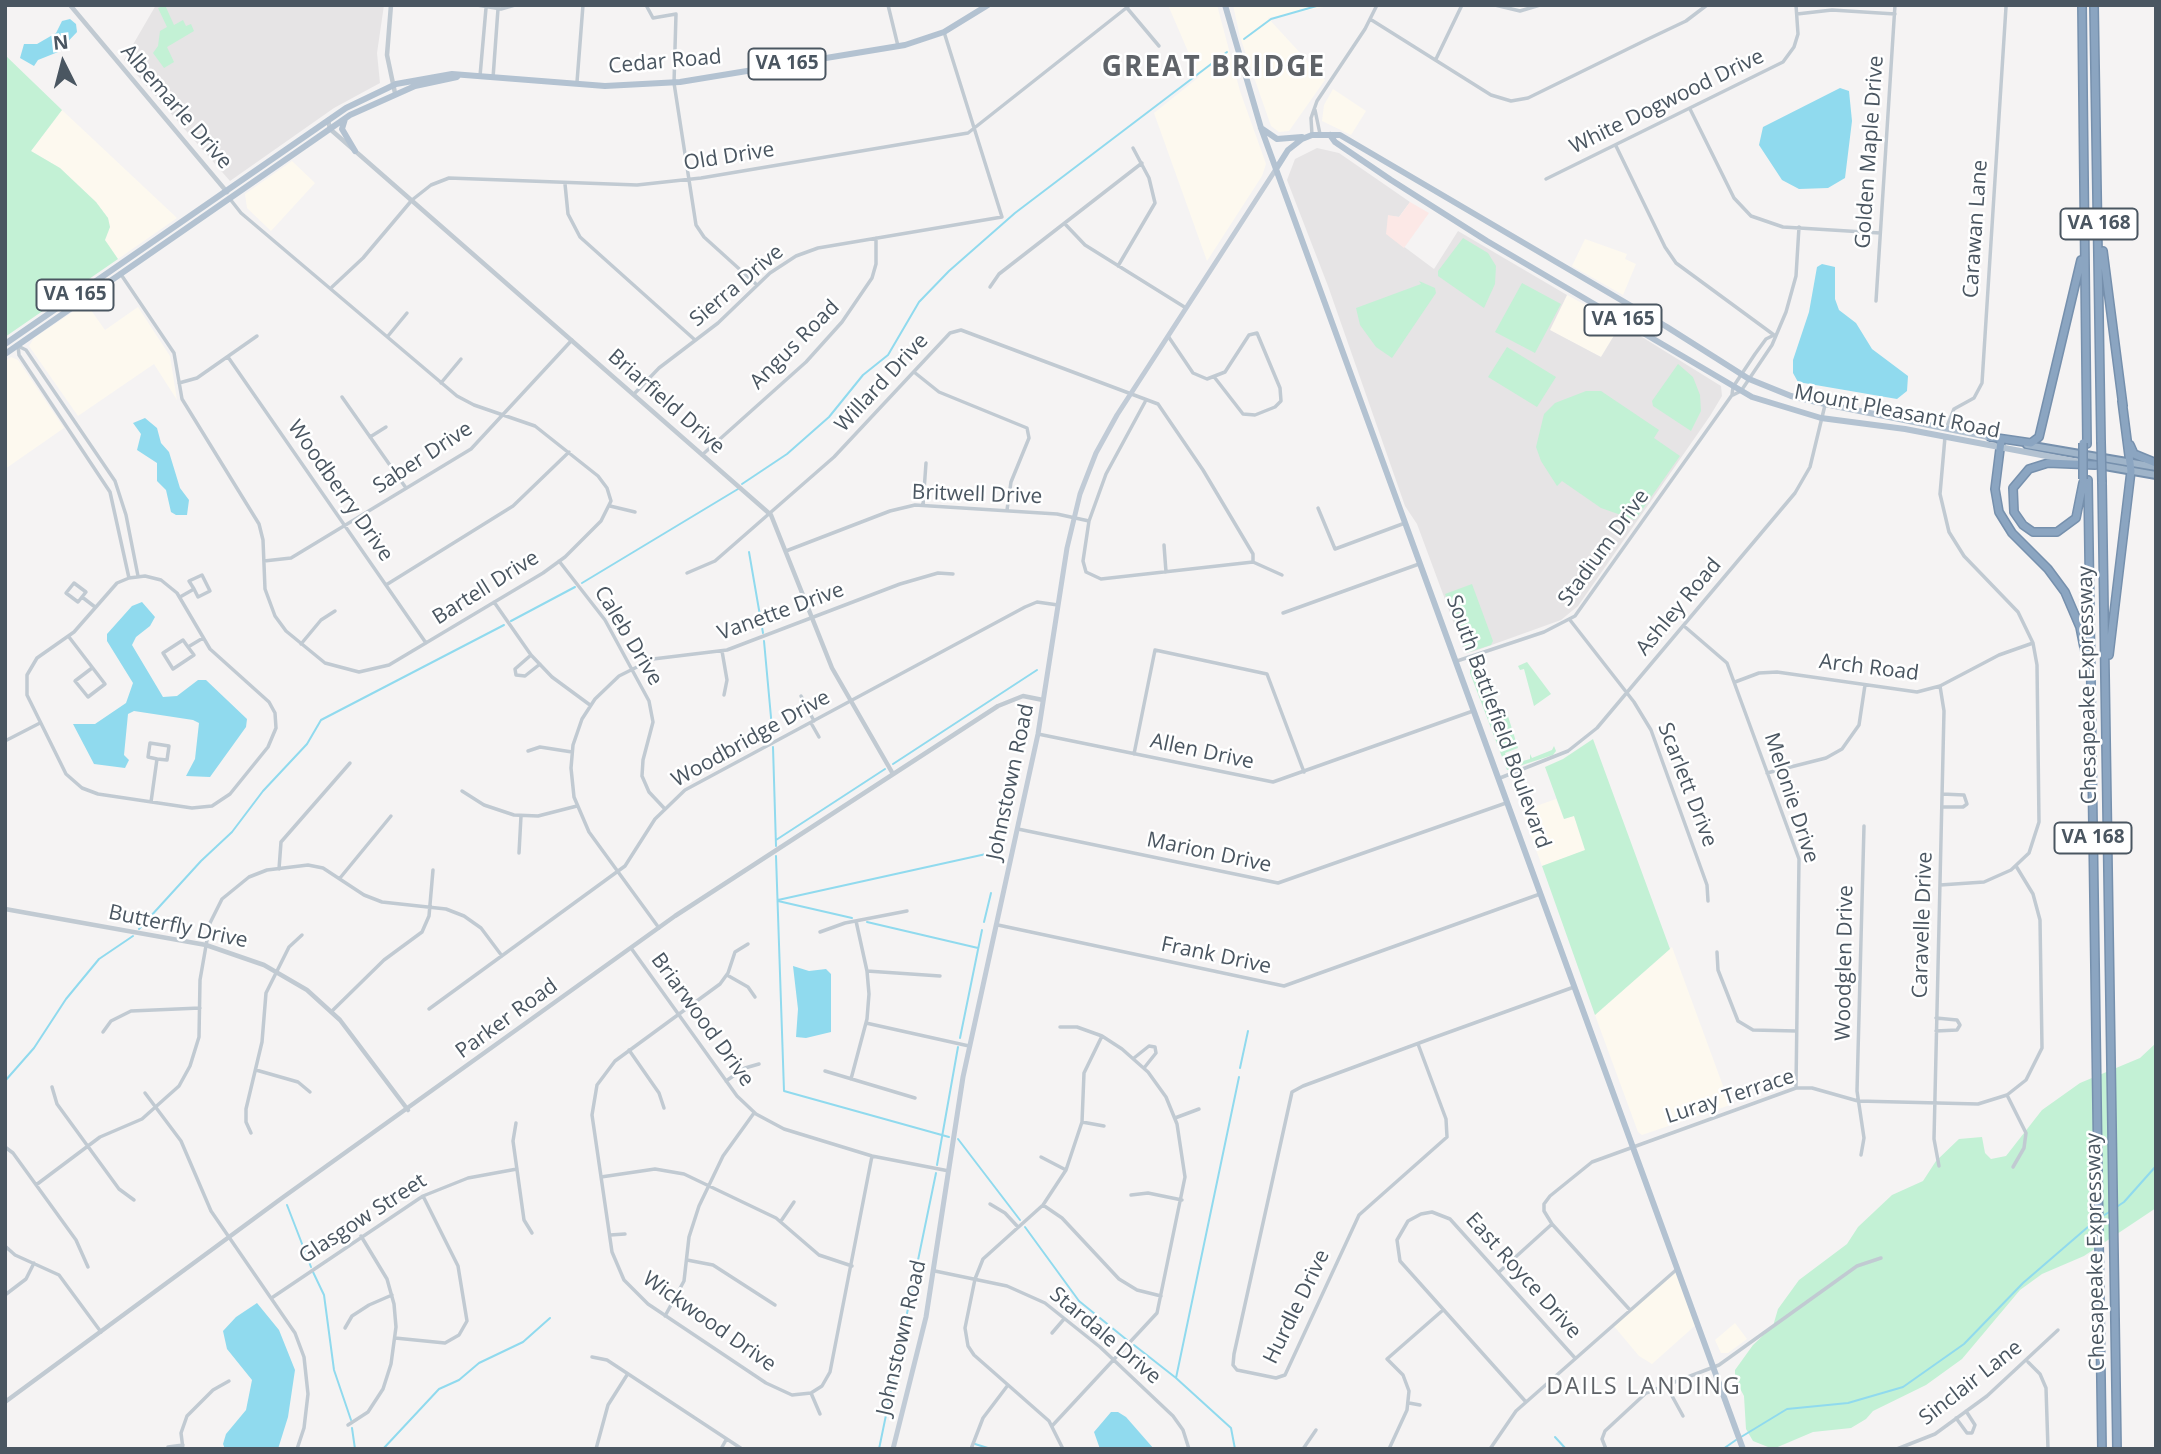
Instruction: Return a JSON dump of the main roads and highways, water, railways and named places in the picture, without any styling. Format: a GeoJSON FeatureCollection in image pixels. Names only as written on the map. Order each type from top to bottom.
{"type":"FeatureCollection","features":[{"type":"Feature","properties":{"kind":"highway","name":"Chesapeake Expressway"},"geometry":{"type":"LineString","coordinates":[[2082,5],[2085,479],[2091,694],[2102,1449]]}},
{"type":"Feature","properties":{"kind":"highway","name":"Chesapeake Expressway"},"geometry":{"type":"LineString","coordinates":[[2094,5],[2117,1449]]}},
{"type":"Feature","properties":{"kind":"highway"},"geometry":{"type":"LineString","coordinates":[[1990,438],[2031,443],[2039,437],[2078,277],[2084,186]]}},
{"type":"Feature","properties":{"kind":"highway"},"geometry":{"type":"LineString","coordinates":[[2099,232],[2132,471],[2110,638],[2105,708]]}},
{"type":"Feature","properties":{"kind":"highway"},"geometry":{"type":"LineString","coordinates":[[2122,401],[2131,451],[2156,465]]}},
{"type":"Feature","properties":{"kind":"highway"},"geometry":{"type":"LineString","coordinates":[[2000,445],[1995,489],[1999,512],[2012,533],[2058,581],[2072,605],[2080,627],[2091,694]]}},
{"type":"Feature","properties":{"kind":"highway","name":"Mount Pleasant Road"},"geometry":{"type":"LineString","coordinates":[[2000,445],[2156,465]]}},
{"type":"Feature","properties":{"kind":"highway"},"geometry":{"type":"LineString","coordinates":[[2085,479],[2080,510],[2064,529],[2049,534],[2035,533],[2017,518],[2012,493],[2024,472],[2048,463],[2095,465]]}},
{"type":"Feature","properties":{"kind":"highway","name":"Mount Pleasant Road"},"geometry":{"type":"LineString","coordinates":[[2095,465],[2156,475]]}},
{"type":"Feature","properties":{"kind":"main road","name":"Cedar Road"},"geometry":{"type":"LineString","coordinates":[[5,345],[357,101],[394,89],[459,76],[577,85],[635,86],[674,83],[898,46],[944,32],[988,5]]}},
{"type":"Feature","properties":{"kind":"main road","name":"South Battlefield Boulevard"},"geometry":{"type":"LineString","coordinates":[[1225,5],[1261,128],[1743,1447]]}},
{"type":"Feature","properties":{"kind":"main road","name":"Cedar Road"},"geometry":{"type":"LineString","coordinates":[[5,354],[345,118],[394,89]]}},
{"type":"Feature","properties":{"kind":"main road"},"geometry":{"type":"LineString","coordinates":[[345,118],[342,129],[355,151]]}},
{"type":"Feature","properties":{"kind":"main road","name":"VA 165"},"geometry":{"type":"LineString","coordinates":[[1261,128],[1280,140],[1314,134]]}},
{"type":"Feature","properties":{"kind":"main road"},"geometry":{"type":"LineString","coordinates":[[1276,169],[1288,150],[1314,134]]}},
{"type":"Feature","properties":{"kind":"main road","name":"Mount Pleasant Road"},"geometry":{"type":"LineString","coordinates":[[1314,134],[1340,135],[1667,327],[1749,379],[1790,396],[1990,438],[2000,445]]}},
{"type":"Feature","properties":{"kind":"main road","name":"Mount Pleasant Road"},"geometry":{"type":"LineString","coordinates":[[1330,135],[1346,149],[1487,241],[1733,387],[1770,404],[1821,418],[2000,445],[2095,465]]}},
{"type":"Feature","properties":{"kind":"main road"},"geometry":{"type":"LineString","coordinates":[[1346,149],[1354,148],[1408,175]]}},
{"type":"Feature","properties":{"kind":"main road","name":"Johnstown Road"},"geometry":{"type":"LineString","coordinates":[[893,1449],[935,1271],[969,1046],[998,925],[1038,734],[1073,518],[1096,453],[1130,395],[1276,169]]}},
{"type":"Feature","properties":{"kind":"main road"},"geometry":{"type":"LineString","coordinates":[[5,345],[18,346],[22,337],[58,312],[73,297]]}},
{"type":"Feature","properties":{"kind":"water"},"geometry":{"type":"Polygon","coordinates":[[[70,19],[76,24],[77,32],[58,52],[38,60],[34,66],[20,58],[24,44],[37,44],[56,33],[62,21],[70,19]]]}},
{"type":"Feature","properties":{"kind":"water"},"geometry":{"type":"Polygon","coordinates":[[[1840,88],[1849,91],[1852,121],[1845,178],[1828,188],[1799,189],[1782,180],[1759,145],[1763,127],[1840,88]]]}},
{"type":"Feature","properties":{"kind":"water"},"geometry":{"type":"Polygon","coordinates":[[[1822,264],[1835,267],[1835,299],[1839,310],[1856,323],[1872,349],[1908,376],[1907,391],[1897,399],[1798,382],[1793,373],[1793,360],[1809,312],[1817,267],[1822,264]]]}},
{"type":"Feature","properties":{"kind":"water"},"geometry":{"type":"Polygon","coordinates":[[[145,418],[157,428],[161,443],[169,452],[180,488],[189,500],[187,515],[171,512],[166,490],[157,481],[157,463],[137,450],[141,434],[133,423],[145,418]]]}},
{"type":"Feature","properties":{"kind":"water"},"geometry":{"type":"Polygon","coordinates":[[[142,602],[155,617],[132,645],[163,697],[177,696],[198,680],[206,680],[247,719],[246,727],[210,777],[186,776],[195,759],[199,723],[193,720],[134,711],[128,714],[124,755],[129,760],[125,768],[94,764],[73,724],[95,724],[126,703],[133,683],[107,641],[107,634],[132,606],[142,602]]]}},
{"type":"Feature","properties":{"kind":"water"},"geometry":{"type":"Polygon","coordinates":[[[793,966],[809,971],[826,969],[831,974],[831,1032],[806,1038],[796,1037],[798,1009],[793,966]]]}},
{"type":"Feature","properties":{"kind":"water"},"geometry":{"type":"Polygon","coordinates":[[[257,1303],[279,1330],[295,1370],[288,1417],[278,1449],[225,1449],[223,1444],[226,1434],[246,1410],[252,1380],[227,1349],[223,1331],[236,1317],[257,1303]]]}},
{"type":"Feature","properties":{"kind":"water"},"geometry":{"type":"Polygon","coordinates":[[[1111,1412],[1118,1412],[1126,1417],[1154,1449],[1100,1449],[1094,1432],[1111,1412]]]}},
{"type":"Feature","properties":{"kind":"waterway"},"geometry":{"type":"LineString","coordinates":[[1244,39],[1271,19],[1320,5]]}},
{"type":"Feature","properties":{"kind":"waterway"},"geometry":{"type":"LineString","coordinates":[[742,484],[787,454],[829,417],[863,375],[888,355],[919,302],[949,271],[1015,213],[1227,52]]}},
{"type":"Feature","properties":{"kind":"waterway"},"geometry":{"type":"LineString","coordinates":[[582,583],[738,489]]}},
{"type":"Feature","properties":{"kind":"waterway"},"geometry":{"type":"LineString","coordinates":[[749,552],[763,633]]}},
{"type":"Feature","properties":{"kind":"waterway"},"geometry":{"type":"LineString","coordinates":[[511,621],[575,587]]}},
{"type":"Feature","properties":{"kind":"waterway"},"geometry":{"type":"LineString","coordinates":[[139,929],[201,861],[232,832],[263,791],[307,744],[321,720],[504,625]]}},
{"type":"Feature","properties":{"kind":"waterway"},"geometry":{"type":"LineString","coordinates":[[764,641],[773,739]]}},
{"type":"Feature","properties":{"kind":"waterway"},"geometry":{"type":"LineString","coordinates":[[893,764],[1037,670]]}},
{"type":"Feature","properties":{"kind":"waterway"},"geometry":{"type":"LineString","coordinates":[[773,747],[776,846]]}},
{"type":"Feature","properties":{"kind":"waterway"},"geometry":{"type":"LineString","coordinates":[[776,840],[885,769]]}},
{"type":"Feature","properties":{"kind":"waterway"},"geometry":{"type":"LineString","coordinates":[[778,900],[995,852]]}},
{"type":"Feature","properties":{"kind":"waterway"},"geometry":{"type":"LineString","coordinates":[[776,856],[784,1091],[949,1137]]}},
{"type":"Feature","properties":{"kind":"waterway"},"geometry":{"type":"LineString","coordinates":[[984,922],[991,893]]}},
{"type":"Feature","properties":{"kind":"waterway"},"geometry":{"type":"LineString","coordinates":[[778,901],[852,918]]}},
{"type":"Feature","properties":{"kind":"waterway"},"geometry":{"type":"LineString","coordinates":[[867,922],[978,948]]}},
{"type":"Feature","properties":{"kind":"waterway"},"geometry":{"type":"LineString","coordinates":[[960,1038],[982,930]]}},
{"type":"Feature","properties":{"kind":"waterway"},"geometry":{"type":"LineString","coordinates":[[5,1081],[34,1048],[66,999],[99,959],[133,936]]}},
{"type":"Feature","properties":{"kind":"waterway"},"geometry":{"type":"LineString","coordinates":[[1240,1068],[1248,1031]]}},
{"type":"Feature","properties":{"kind":"waterway"},"geometry":{"type":"LineString","coordinates":[[937,1165],[958,1047]]}},
{"type":"Feature","properties":{"kind":"waterway"},"geometry":{"type":"LineString","coordinates":[[1176,1378],[1239,1077]]}},
{"type":"Feature","properties":{"kind":"waterway"},"geometry":{"type":"LineString","coordinates":[[958,1139],[1020,1220]]}},
{"type":"Feature","properties":{"kind":"waterway"},"geometry":{"type":"LineString","coordinates":[[2115,1208],[2124,1202],[2156,1166]]}},
{"type":"Feature","properties":{"kind":"waterway"},"geometry":{"type":"LineString","coordinates":[[879,1449],[936,1173]]}},
{"type":"Feature","properties":{"kind":"waterway"},"geometry":{"type":"LineString","coordinates":[[287,1205],[311,1267]]}},
{"type":"Feature","properties":{"kind":"waterway"},"geometry":{"type":"LineString","coordinates":[[2101,1217],[2111,1211]]}},
{"type":"Feature","properties":{"kind":"waterway"},"geometry":{"type":"LineString","coordinates":[[1741,1437],[1787,1409],[1848,1403],[1903,1387],[1964,1344],[2023,1283],[2096,1220]]}},
{"type":"Feature","properties":{"kind":"waterway"},"geometry":{"type":"LineString","coordinates":[[1025,1227],[1079,1301],[1127,1340]]}},
{"type":"Feature","properties":{"kind":"waterway"},"geometry":{"type":"LineString","coordinates":[[313,1272],[324,1295],[334,1370],[351,1420]]}},
{"type":"Feature","properties":{"kind":"waterway"},"geometry":{"type":"LineString","coordinates":[[383,1449],[439,1389],[459,1380],[479,1363],[523,1342],[550,1318]]}},
{"type":"Feature","properties":{"kind":"waterway"},"geometry":{"type":"LineString","coordinates":[[1134,1345],[1176,1378],[1231,1428],[1235,1449]]}},
{"type":"Feature","properties":{"kind":"waterway"},"geometry":{"type":"LineString","coordinates":[[352,1428],[355,1449]]}},
{"type":"Feature","properties":{"kind":"waterway"},"geometry":{"type":"LineString","coordinates":[[1555,1437],[1566,1449]]}},
{"type":"Feature","properties":{"kind":"waterway"},"geometry":{"type":"LineString","coordinates":[[1723,1449],[1736,1440]]}},
{"type":"Feature","properties":{"kind":"waterway"},"geometry":{"type":"LineString","coordinates":[[975,1444],[991,1449]]}},
{"type":"Feature","properties":{"kind":"district","name":"GREAT BRIDGE"},"geometry":{"type":"Point","coordinates":[1214,68]}},
{"type":"Feature","properties":{"kind":"district","name":"DAILS LANDING"},"geometry":{"type":"Point","coordinates":[1644,1387]}}]}
